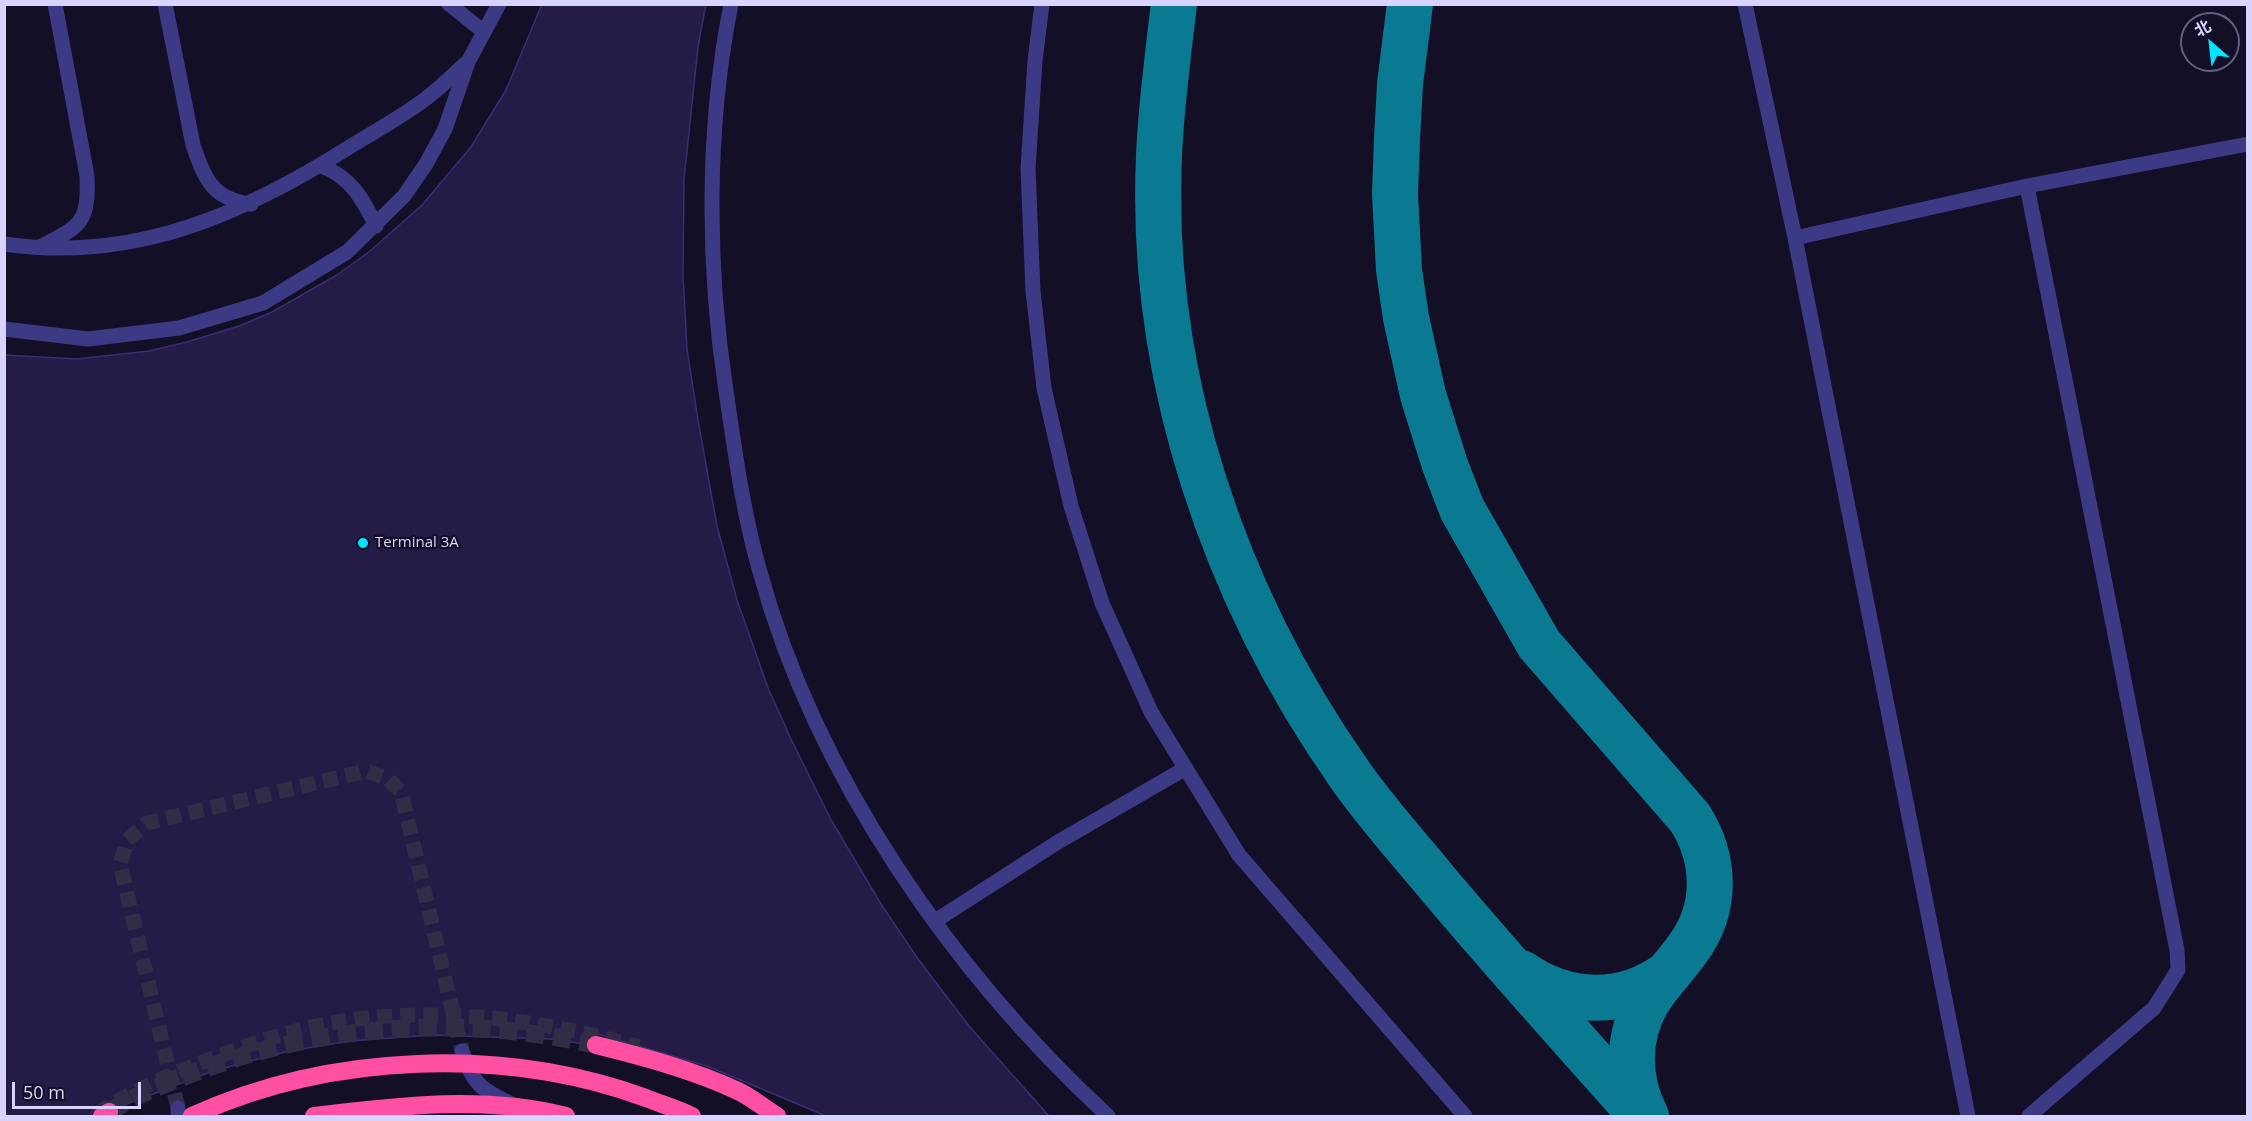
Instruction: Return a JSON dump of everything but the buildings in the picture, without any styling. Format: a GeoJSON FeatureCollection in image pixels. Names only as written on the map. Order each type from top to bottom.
{"type":"FeatureCollection","features":[{"type":"Feature","properties":{"kind":"highway"},"geometry":{"type":"LineString","coordinates":[[596,1045],[641,1056],[708,1079],[739,1092],[777,1116]]}},
{"type":"Feature","properties":{"kind":"highway"},"geometry":{"type":"LineString","coordinates":[[183,1114],[322,1076],[396,1066],[469,1063],[537,1070],[615,1087],[692,1116]]}},
{"type":"Feature","properties":{"kind":"highway"},"geometry":{"type":"LineString","coordinates":[[314,1116],[446,1103],[543,1110],[566,1116]]}},
{"type":"Feature","properties":{"kind":"lane"},"geometry":{"type":"LineString","coordinates":[[37,249],[75,229],[84,215],[88,196],[87,176],[56,4]]}},
{"type":"Feature","properties":{"kind":"lane"},"geometry":{"type":"LineString","coordinates":[[165,4],[193,145],[201,167],[210,184],[221,196],[234,202],[251,204]]}},
{"type":"Feature","properties":{"kind":"lane"},"geometry":{"type":"LineString","coordinates":[[449,4],[484,32]]}},
{"type":"Feature","properties":{"kind":"lane"},"geometry":{"type":"LineString","coordinates":[[4,329],[88,339],[179,328],[263,303],[347,252],[404,196],[426,164],[444,129],[468,62],[499,4]]}},
{"type":"Feature","properties":{"kind":"lane"},"geometry":{"type":"LineString","coordinates":[[731,4],[719,93],[711,236],[718,336],[743,505],[775,618],[818,723],[872,829],[934,921],[998,1002],[1108,1116]]}},
{"type":"Feature","properties":{"kind":"lane"},"geometry":{"type":"LineString","coordinates":[[1042,4],[1028,168],[1033,291],[1044,388],[1071,506],[1102,603],[1151,712],[1239,855],[1465,1116]]}},
{"type":"Feature","properties":{"kind":"lane"},"geometry":{"type":"LineString","coordinates":[[1745,4],[1795,238],[1968,1116]]}},
{"type":"Feature","properties":{"kind":"lane"},"geometry":{"type":"LineString","coordinates":[[4,244],[37,249],[117,245],[189,229],[251,204],[321,166],[418,104],[468,62]]}},
{"type":"Feature","properties":{"kind":"lane"},"geometry":{"type":"LineString","coordinates":[[1795,238],[2026,186],[2247,144]]}},
{"type":"Feature","properties":{"kind":"lane"},"geometry":{"type":"LineString","coordinates":[[321,166],[336,171],[349,182],[360,195],[376,226]]}},
{"type":"Feature","properties":{"kind":"lane"},"geometry":{"type":"LineString","coordinates":[[2026,186],[2177,950],[2178,970],[2154,1008],[2029,1116]]}},
{"type":"Feature","properties":{"kind":"lane"},"geometry":{"type":"LineString","coordinates":[[934,921],[1058,842],[1186,768]]}},
{"type":"Feature","properties":{"kind":"lane"},"geometry":{"type":"LineString","coordinates":[[462,1051],[470,1076],[486,1092],[539,1116]]}},
{"type":"Feature","properties":{"kind":"taxiway"},"geometry":{"type":"LineString","coordinates":[[1174,4],[1159,156],[1159,238],[1167,320],[1182,401],[1204,481],[1232,558],[1266,634],[1305,706],[1350,775],[1390,827],[1484,938],[1642,1116]]}},
{"type":"Feature","properties":{"kind":"taxiway"},"geometry":{"type":"LineString","coordinates":[[1410,4],[1400,84],[1397,139],[1395,194],[1399,270],[1406,318],[1423,395],[1445,465],[1462,509],[1539,644],[1690,818],[1705,850],[1710,883],[1705,916],[1689,947],[1647,1002],[1636,1030],[1633,1044],[1633,1073],[1635,1088],[1646,1116]]}},
{"type":"Feature","properties":{"kind":"taxiway"},"geometry":{"type":"LineString","coordinates":[[1521,973],[1557,991],[1595,998],[1633,992],[1669,973]]}},
{"type":"Feature","properties":{"kind":"tunnel"},"geometry":{"type":"LineString","coordinates":[[178,1108],[120,864],[127,840],[147,823],[366,771],[387,778],[401,792],[462,1051]]}},
{"type":"Feature","properties":{"kind":"tunnel"},"geometry":{"type":"LineString","coordinates":[[97,1114],[155,1082],[216,1057],[293,1031],[360,1019],[440,1015],[481,1017],[561,1028],[639,1047]]}},
{"type":"Feature","properties":{"kind":"tunnel"},"geometry":{"type":"LineString","coordinates":[[109,1112],[154,1089],[233,1059],[284,1045],[335,1035],[387,1030],[492,1029],[544,1035],[596,1045]]}},
{"type":"Feature","properties":{"kind":"place","name":"Terminal 3A"},"geometry":{"type":"Point","coordinates":[363,543]}}]}
